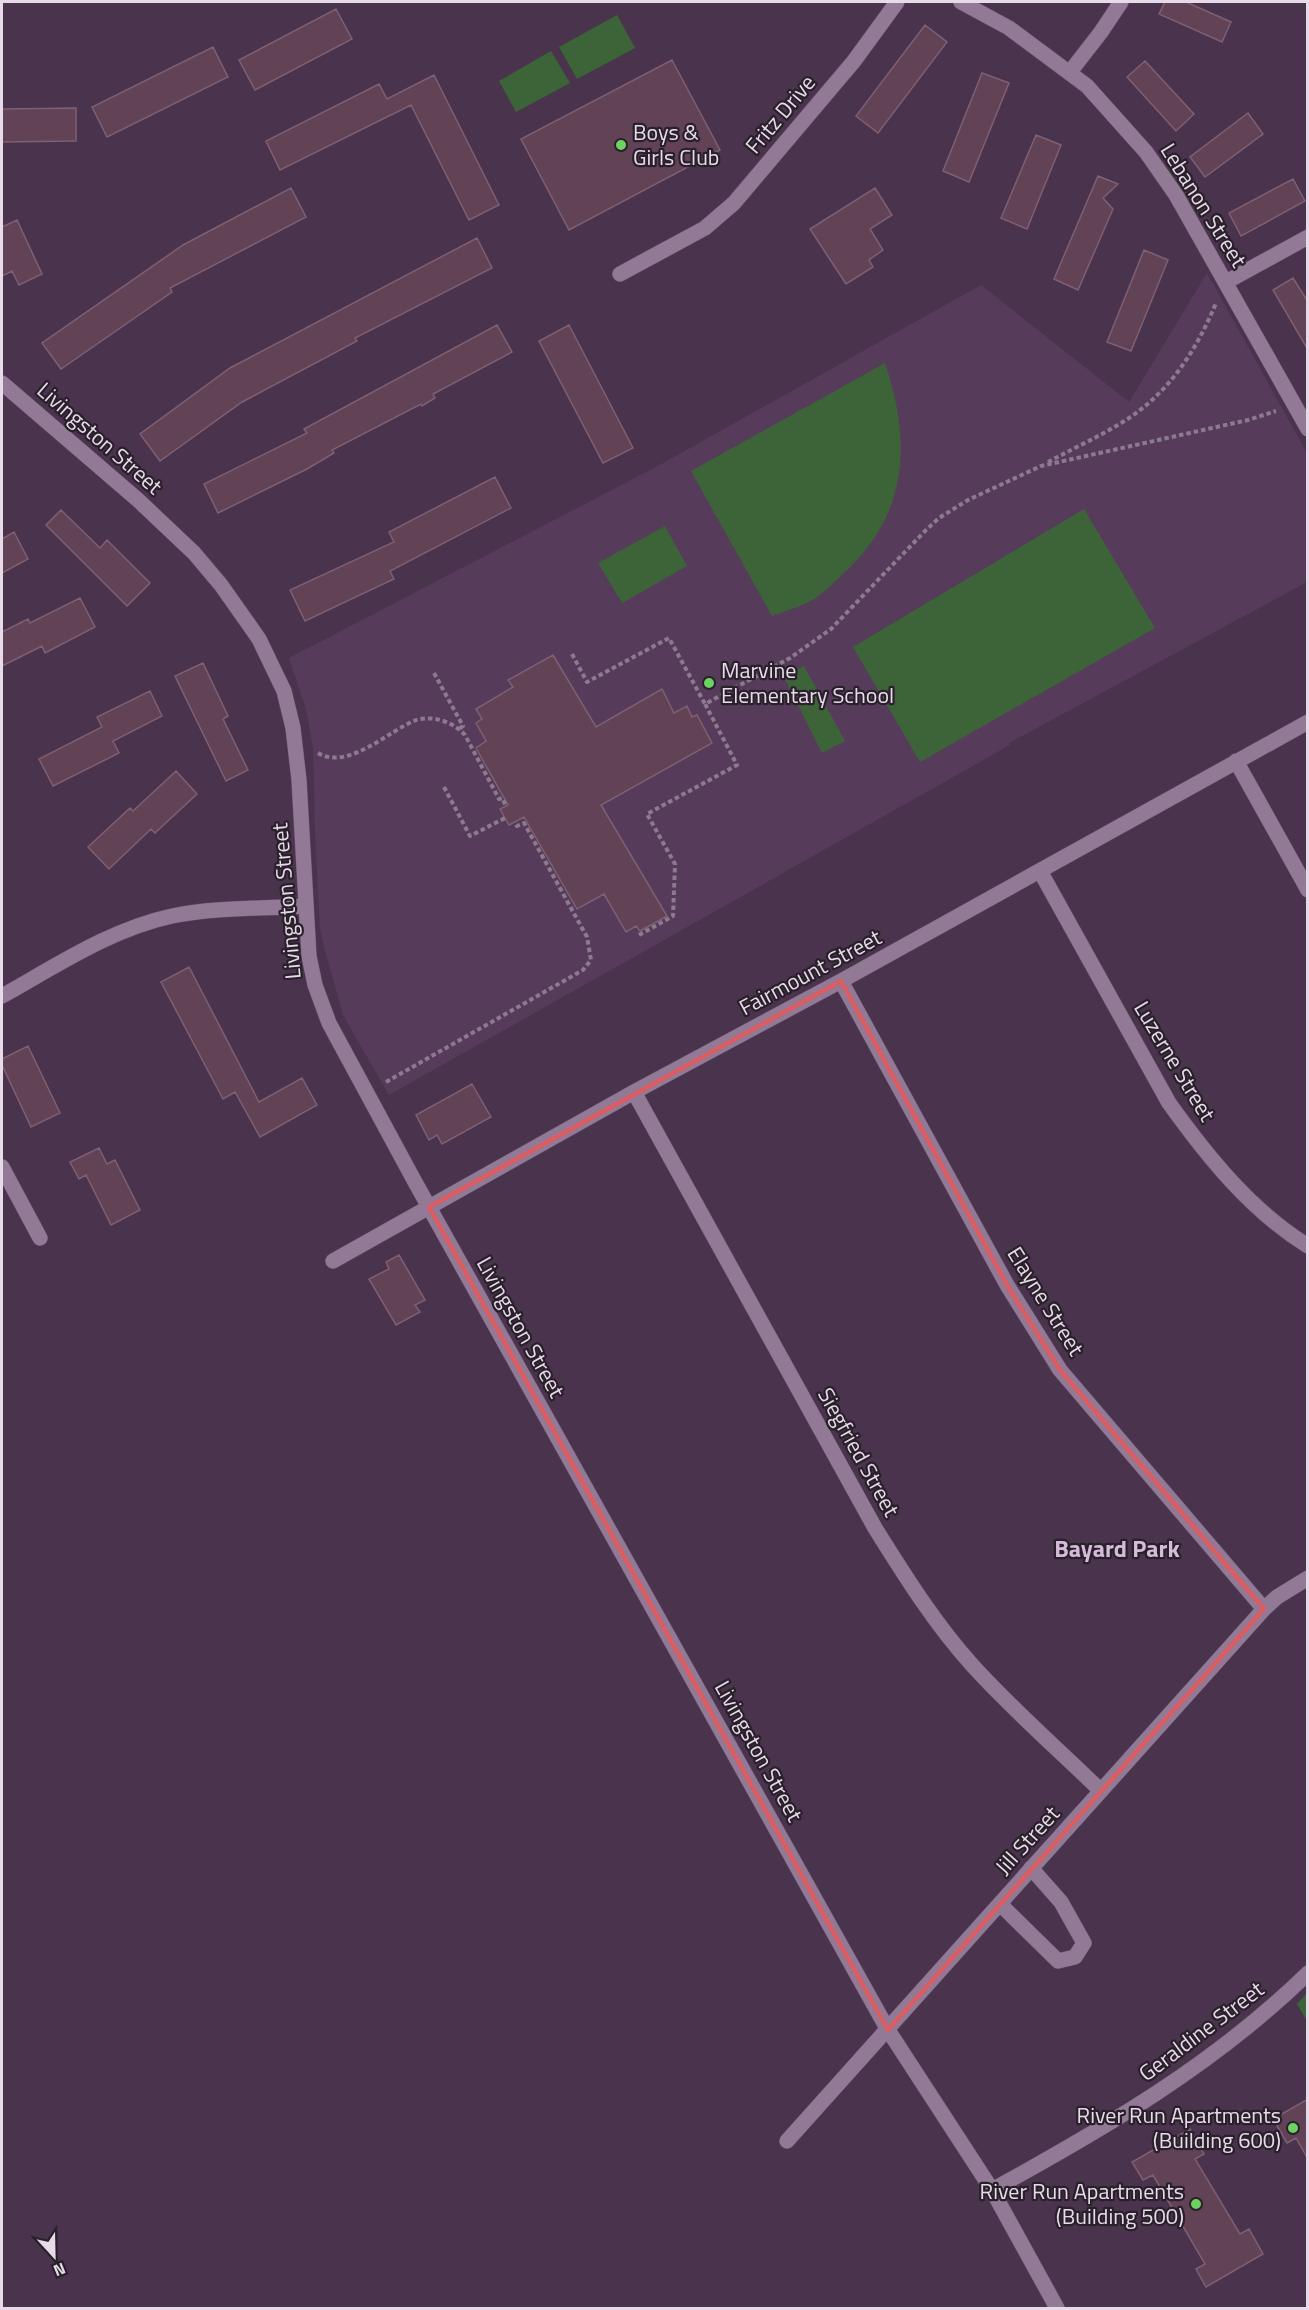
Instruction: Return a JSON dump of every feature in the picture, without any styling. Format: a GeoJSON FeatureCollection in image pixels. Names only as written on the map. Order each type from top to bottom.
{"type":"FeatureCollection","features":[{"type":"Feature","properties":{"kind":"street","name":"Fritz Drive"},"geometry":{"type":"LineString","coordinates":[[620,274],[705,228],[734,203],[854,61],[897,2]]}},
{"type":"Feature","properties":{"kind":"street","name":"Lebanon Street"},"geometry":{"type":"LineString","coordinates":[[961,2],[1009,28],[1070,72],[1087,86],[1146,152],[1162,174],[1303,411],[1308,429]]}},
{"type":"Feature","properties":{"kind":"street"},"geometry":{"type":"LineString","coordinates":[[1070,72],[1121,2]]}},
{"type":"Feature","properties":{"kind":"street"},"geometry":{"type":"LineString","coordinates":[[1226,282],[1308,237]]}},
{"type":"Feature","properties":{"kind":"street","name":"Livingston Street"},"geometry":{"type":"LineString","coordinates":[[2,383],[130,492],[194,554],[221,585],[259,639],[284,691],[294,737],[300,780],[309,956],[315,985],[342,1049],[888,2030],[992,2190],[1057,2308]]}},
{"type":"Feature","properties":{"kind":"street","name":"Fairmount Street"},"geometry":{"type":"LineString","coordinates":[[333,1261],[634,1092],[841,981],[1308,722]]}},
{"type":"Feature","properties":{"kind":"street"},"geometry":{"type":"LineString","coordinates":[[1236,761],[1308,890]]}},
{"type":"Feature","properties":{"kind":"street","name":"Luzerne Street"},"geometry":{"type":"LineString","coordinates":[[1040,871],[1168,1102],[1207,1154],[1246,1196],[1308,1246]]}},
{"type":"Feature","properties":{"kind":"street"},"geometry":{"type":"LineString","coordinates":[[2,996],[104,940],[157,920],[212,910],[305,906]]}},
{"type":"Feature","properties":{"kind":"street","name":"Elayne Street"},"geometry":{"type":"LineString","coordinates":[[841,981],[1007,1285],[1060,1370],[1264,1609]]}},
{"type":"Feature","properties":{"kind":"street","name":"Siegfried Street"},"geometry":{"type":"LineString","coordinates":[[634,1092],[875,1528],[929,1612],[973,1666],[1101,1791]]}},
{"type":"Feature","properties":{"kind":"street"},"geometry":{"type":"LineString","coordinates":[[2,1167],[40,1238]]}},
{"type":"Feature","properties":{"kind":"street","name":"Jill Street"},"geometry":{"type":"LineString","coordinates":[[787,2141],[1264,1609],[1277,1597],[1308,1578]]}},
{"type":"Feature","properties":{"kind":"street"},"geometry":{"type":"LineString","coordinates":[[1000,1904],[1058,1960],[1075,1957],[1084,1943],[1061,1902],[1031,1868]]}},
{"type":"Feature","properties":{"kind":"street","name":"Geraldine Street"},"geometry":{"type":"LineString","coordinates":[[992,2190],[1118,2119],[1174,2083],[1241,2034],[1308,1973]]}},
{"type":"Feature","properties":{"kind":"path"},"geometry":{"type":"LineString","coordinates":[[705,704],[789,658],[831,628],[902,553],[939,518],[968,500],[1041,466],[1128,418],[1155,397],[1189,357],[1216,303]]}},
{"type":"Feature","properties":{"kind":"path"},"geometry":{"type":"LineString","coordinates":[[1041,466],[1248,420],[1276,411]]}},
{"type":"Feature","properties":{"kind":"path"},"geometry":{"type":"LineString","coordinates":[[572,654],[587,682],[669,638],[737,765],[647,813],[675,864],[673,916],[639,935]]}},
{"type":"Feature","properties":{"kind":"path"},"geometry":{"type":"LineString","coordinates":[[434,673],[463,726],[459,729]]}},
{"type":"Feature","properties":{"kind":"path"},"geometry":{"type":"LineString","coordinates":[[318,753],[328,758],[346,758],[409,723],[422,718],[441,720],[459,729],[465,735],[499,799],[502,798],[506,806]]}},
{"type":"Feature","properties":{"kind":"path"},"geometry":{"type":"LineString","coordinates":[[444,786],[470,836],[505,818]]}},
{"type":"Feature","properties":{"kind":"path"},"geometry":{"type":"LineString","coordinates":[[386,1082],[583,970],[591,960],[590,945],[524,822],[517,826],[515,822]]}},
{"type":"Feature","properties":{"kind":"highlighted area"},"geometry":{"type":"Polygon","coordinates":[[[841,981],[1007,1285],[1060,1370],[1264,1609],[888,2030],[429,1207],[841,981]]]}},
{"type":"Feature","properties":{"kind":"shaded area","name":"Marvine Elementary School"},"geometry":{"type":"Polygon","coordinates":[[[1207,273],[1307,453],[1307,582],[1009,743],[1010,745],[389,1095],[343,1015],[324,947],[320,929],[313,748],[306,709],[289,658],[658,466],[981,285],[1129,402],[1207,273]]]}},
{"type":"Feature","properties":{"kind":"green space"},"geometry":{"type":"Polygon","coordinates":[[[617,15],[635,48],[577,79],[559,47],[617,15]]]}},
{"type":"Feature","properties":{"kind":"green space"},"geometry":{"type":"Polygon","coordinates":[[[551,51],[570,83],[516,112],[499,81],[551,51]]]}},
{"type":"Feature","properties":{"kind":"green space"},"geometry":{"type":"Polygon","coordinates":[[[885,363],[894,393],[901,449],[892,502],[881,527],[865,551],[823,592],[811,601],[772,616],[691,471],[885,363]]]}},
{"type":"Feature","properties":{"kind":"green space"},"geometry":{"type":"Polygon","coordinates":[[[1084,509],[1155,628],[920,762],[853,647],[1084,509]]]}},
{"type":"Feature","properties":{"kind":"green space"},"geometry":{"type":"Polygon","coordinates":[[[665,526],[687,566],[622,603],[598,563],[665,526]]]}},
{"type":"Feature","properties":{"kind":"green space"},"geometry":{"type":"Polygon","coordinates":[[[804,666],[845,741],[822,753],[784,677],[804,666]]]}},
{"type":"Feature","properties":{"kind":"green space"},"geometry":{"type":"Polygon","coordinates":[[[1307,1993],[1307,2021],[1297,2004],[1307,1993]]]}},
{"type":"Feature","properties":{"kind":"building"},"geometry":{"type":"Polygon","coordinates":[[[1165,2],[1186,2],[1231,22],[1222,42],[1159,14],[1165,2]]]}},
{"type":"Feature","properties":{"kind":"building"},"geometry":{"type":"Polygon","coordinates":[[[336,9],[352,39],[255,90],[239,60],[336,9]]]}},
{"type":"Feature","properties":{"kind":"building"},"geometry":{"type":"Polygon","coordinates":[[[925,25],[947,42],[878,133],[856,116],[925,25]]]}},
{"type":"Feature","properties":{"kind":"building"},"geometry":{"type":"Polygon","coordinates":[[[213,47],[228,77],[107,137],[92,107],[213,47]]]}},
{"type":"Feature","properties":{"kind":"building","name":"Boys & Girls Club"},"geometry":{"type":"Polygon","coordinates":[[[672,60],[720,150],[569,230],[521,139],[672,60]]]}},
{"type":"Feature","properties":{"kind":"building"},"geometry":{"type":"Polygon","coordinates":[[[1145,61],[1194,114],[1176,131],[1127,77],[1145,61]]]}},
{"type":"Feature","properties":{"kind":"building"},"geometry":{"type":"Polygon","coordinates":[[[982,73],[1009,83],[969,182],[943,171],[982,73]]]}},
{"type":"Feature","properties":{"kind":"building"},"geometry":{"type":"Polygon","coordinates":[[[434,75],[499,205],[469,220],[411,105],[280,170],[266,141],[379,84],[387,99],[434,75]]]}},
{"type":"Feature","properties":{"kind":"building"},"geometry":{"type":"Polygon","coordinates":[[[76,108],[76,141],[2,142],[2,109],[76,108]]]}},
{"type":"Feature","properties":{"kind":"building"},"geometry":{"type":"Polygon","coordinates":[[[1248,113],[1263,134],[1205,177],[1190,157],[1248,113]]]}},
{"type":"Feature","properties":{"kind":"building"},"geometry":{"type":"Polygon","coordinates":[[[1036,135],[1061,145],[1027,229],[1001,218],[1036,135]]]}},
{"type":"Feature","properties":{"kind":"building"},"geometry":{"type":"Polygon","coordinates":[[[1098,176],[1118,184],[1103,198],[1113,209],[1078,290],[1054,279],[1098,176]]]}},
{"type":"Feature","properties":{"kind":"building"},"geometry":{"type":"Polygon","coordinates":[[[1293,179],[1305,201],[1241,236],[1229,213],[1293,179]]]}},
{"type":"Feature","properties":{"kind":"building"},"geometry":{"type":"Polygon","coordinates":[[[291,188],[306,217],[170,288],[172,292],[61,369],[42,343],[183,245],[291,188]]]}},
{"type":"Feature","properties":{"kind":"building"},"geometry":{"type":"Polygon","coordinates":[[[875,188],[892,215],[870,229],[883,250],[869,260],[873,267],[846,284],[810,229],[875,188]]]}},
{"type":"Feature","properties":{"kind":"building"},"geometry":{"type":"Polygon","coordinates":[[[17,220],[42,274],[19,285],[12,271],[2,276],[2,227],[17,220]]]}},
{"type":"Feature","properties":{"kind":"building"},"geometry":{"type":"Polygon","coordinates":[[[477,238],[492,268],[355,338],[357,341],[242,402],[160,461],[140,434],[230,368],[477,238]]]}},
{"type":"Feature","properties":{"kind":"building"},"geometry":{"type":"Polygon","coordinates":[[[1144,250],[1168,260],[1131,351],[1107,342],[1144,250]]]}},
{"type":"Feature","properties":{"kind":"building"},"geometry":{"type":"Polygon","coordinates":[[[1293,278],[1308,302],[1308,350],[1273,290],[1293,278]]]}},
{"type":"Feature","properties":{"kind":"building"},"geometry":{"type":"Polygon","coordinates":[[[497,325],[512,352],[433,394],[435,398],[422,406],[421,404],[332,450],[334,453],[307,469],[218,513],[204,484],[307,433],[304,429],[497,325]]]}},
{"type":"Feature","properties":{"kind":"building"},"geometry":{"type":"Polygon","coordinates":[[[569,325],[633,448],[603,463],[539,341],[569,325]]]}},
{"type":"Feature","properties":{"kind":"building"},"geometry":{"type":"Polygon","coordinates":[[[495,477],[511,508],[390,571],[394,579],[305,621],[290,590],[394,542],[389,532],[495,477]]]}},
{"type":"Feature","properties":{"kind":"building"},"geometry":{"type":"Polygon","coordinates":[[[61,510],[100,548],[107,540],[150,583],[127,606],[46,525],[61,510]]]}},
{"type":"Feature","properties":{"kind":"building"},"geometry":{"type":"Polygon","coordinates":[[[14,532],[28,559],[2,573],[2,539],[14,532]]]}},
{"type":"Feature","properties":{"kind":"building"},"geometry":{"type":"Polygon","coordinates":[[[80,598],[95,627],[45,653],[42,646],[2,666],[2,632],[28,619],[30,623],[80,598]]]}},
{"type":"Feature","properties":{"kind":"building"},"geometry":{"type":"Polygon","coordinates":[[[553,655],[596,727],[662,689],[674,713],[687,706],[692,717],[697,715],[712,743],[601,805],[667,916],[640,931],[636,926],[626,932],[604,894],[577,909],[524,817],[509,825],[500,809],[508,805],[476,748],[486,741],[476,723],[482,719],[476,709],[513,687],[508,680],[553,655]]]}},
{"type":"Feature","properties":{"kind":"building"},"geometry":{"type":"Polygon","coordinates":[[[203,663],[228,716],[223,719],[248,770],[226,781],[175,676],[203,663]]]}},
{"type":"Feature","properties":{"kind":"building"},"geometry":{"type":"Polygon","coordinates":[[[150,691],[162,716],[113,741],[119,753],[53,786],[39,759],[102,727],[97,717],[150,691]]]}},
{"type":"Feature","properties":{"kind":"building"},"geometry":{"type":"Polygon","coordinates":[[[176,771],[197,794],[155,833],[151,829],[109,869],[88,847],[130,808],[133,811],[176,771]]]}},
{"type":"Feature","properties":{"kind":"building"},"geometry":{"type":"Polygon","coordinates":[[[189,967],[259,1102],[302,1078],[317,1105],[260,1137],[235,1092],[223,1099],[161,982],[189,967]]]}},
{"type":"Feature","properties":{"kind":"building"},"geometry":{"type":"Polygon","coordinates":[[[28,1046],[60,1113],[31,1127],[2,1065],[2,1059],[28,1046]]]}},
{"type":"Feature","properties":{"kind":"building"},"geometry":{"type":"Polygon","coordinates":[[[472,1084],[491,1117],[442,1144],[437,1135],[429,1140],[416,1115],[472,1084]]]}},
{"type":"Feature","properties":{"kind":"building"},"geometry":{"type":"Polygon","coordinates":[[[99,1148],[107,1164],[115,1160],[140,1210],[111,1225],[86,1175],[79,1179],[70,1162],[99,1148]]]}},
{"type":"Feature","properties":{"kind":"building"},"geometry":{"type":"Polygon","coordinates":[[[399,1255],[425,1300],[415,1305],[420,1312],[396,1325],[369,1279],[389,1269],[386,1262],[399,1255]]]}},
{"type":"Feature","properties":{"kind":"building","name":"River Run Apartments (Building 600)"},"geometry":{"type":"Polygon","coordinates":[[[1308,2099],[1308,2159],[1296,2138],[1287,2143],[1273,2119],[1308,2099]]]}},
{"type":"Feature","properties":{"kind":"building","name":"River Run Apartments (Building 500)"},"geometry":{"type":"Polygon","coordinates":[[[1190,2129],[1204,2154],[1195,2159],[1240,2234],[1249,2229],[1263,2254],[1206,2287],[1196,2269],[1205,2264],[1153,2175],[1143,2180],[1132,2162],[1190,2129]]]}},
{"type":"Feature","properties":{"kind":"place","name":"Boys & Girls Club"},"geometry":{"type":"Point","coordinates":[621,145]}},
{"type":"Feature","properties":{"kind":"place","name":"Marvine Elementary School"},"geometry":{"type":"Point","coordinates":[709,683]}},
{"type":"Feature","properties":{"kind":"place","name":"River Run Apartments (Building 600)"},"geometry":{"type":"Point","coordinates":[1293,2128]}},
{"type":"Feature","properties":{"kind":"place","name":"River Run Apartments (Building 500)"},"geometry":{"type":"Point","coordinates":[1196,2204]}},
{"type":"Feature","properties":{"kind":"district","name":"Bayard Park"},"geometry":{"type":"Point","coordinates":[1117,1548]}}]}
